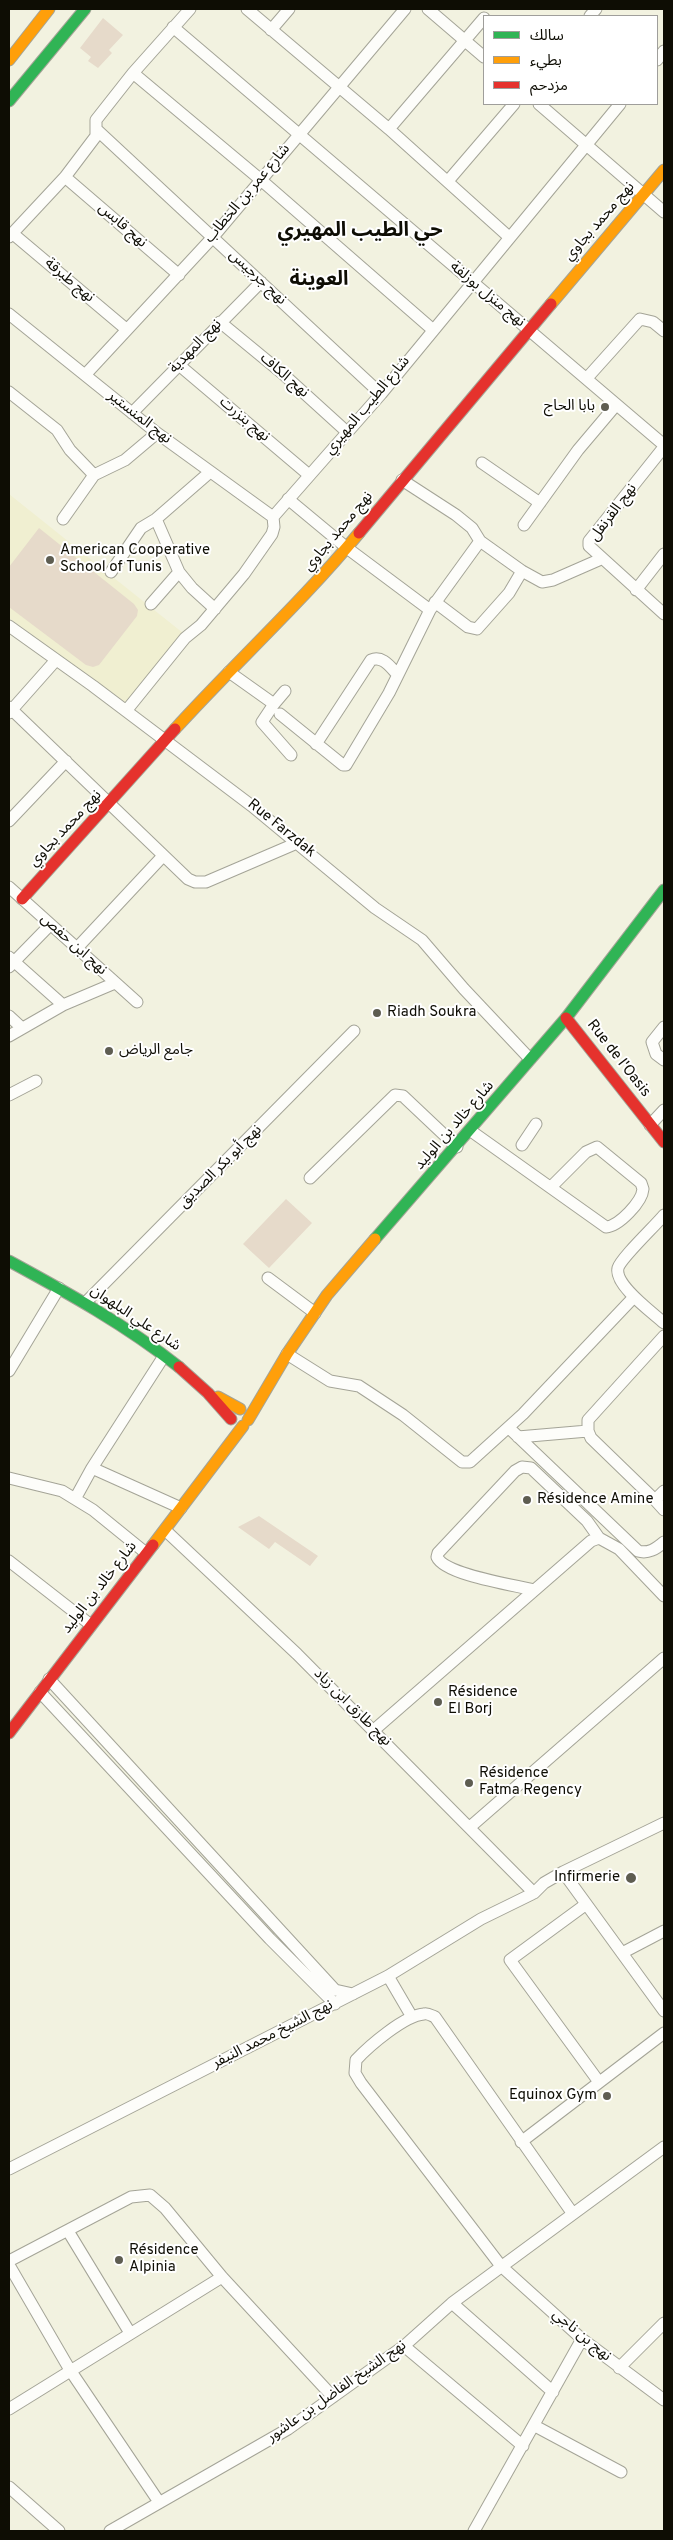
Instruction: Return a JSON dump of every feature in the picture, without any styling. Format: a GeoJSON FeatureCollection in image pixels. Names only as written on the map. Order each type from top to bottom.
{"type":"FeatureCollection","features":[{"type":"Feature","properties":{"kind":"main road"},"geometry":{"type":"LineString","coordinates":[[9,60],[48,9]]}},
{"type":"Feature","properties":{"kind":"main road"},"geometry":{"type":"LineString","coordinates":[[9,101],[85,9]]}},
{"type":"Feature","properties":{"kind":"main road","name":"نهج محمد بجاوي"},"geometry":{"type":"LineString","coordinates":[[22,899],[165,741],[229,672],[292,609],[347,548],[402,480],[664,170]]}},
{"type":"Feature","properties":{"kind":"main road","name":"شارع خالد بن الوليد"},"geometry":{"type":"LineString","coordinates":[[9,1733],[246,1423],[287,1354],[315,1313],[358,1258],[471,1131],[566,1018],[664,890]]}},
{"type":"Feature","properties":{"kind":"main road","name":"Rue de l'Oasis"},"geometry":{"type":"LineString","coordinates":[[566,1018],[664,1142]]}},
{"type":"Feature","properties":{"kind":"main road","name":"شارع علي البلهوان"},"geometry":{"type":"LineString","coordinates":[[9,1260],[86,1302],[164,1356],[205,1389],[231,1419]]}},
{"type":"Feature","properties":{"kind":"main road","name":"شارع خالد بن الوليد"},"geometry":{"type":"LineString","coordinates":[[241,1409],[269,1383]]}},
{"type":"Feature","properties":{"kind":"main road"},"geometry":{"type":"LineString","coordinates":[[205,1389],[241,1409],[247,1413],[246,1423],[236,1426],[231,1419],[232,1413],[241,1409]]}},
{"type":"Feature","properties":{"kind":"main road","name":"شارع خالد بن الوليد"},"geometry":{"type":"LineString","coordinates":[[216,1462],[231,1419]]}},
{"type":"Feature","properties":{"kind":"street"},"geometry":{"type":"LineString","coordinates":[[10,235],[65,177],[96,136],[96,124],[133,73],[190,9]]}},
{"type":"Feature","properties":{"kind":"street"},"geometry":{"type":"LineString","coordinates":[[247,9],[389,129],[509,237]]}},
{"type":"Feature","properties":{"kind":"street"},"geometry":{"type":"LineString","coordinates":[[271,30],[289,9]]}},
{"type":"Feature","properties":{"kind":"street","name":"شارع عمر بن الخطاب"},"geometry":{"type":"LineString","coordinates":[[85,374],[213,237],[405,9]]}},
{"type":"Feature","properties":{"kind":"street"},"geometry":{"type":"LineString","coordinates":[[428,9],[483,56]]}},
{"type":"Feature","properties":{"kind":"street"},"geometry":{"type":"LineString","coordinates":[[389,129],[483,19]]}},
{"type":"Feature","properties":{"kind":"street","name":"نهج منزل بوزلفة"},"geometry":{"type":"LineString","coordinates":[[173,27],[300,132],[472,284],[587,378],[664,446]]}},
{"type":"Feature","properties":{"kind":"street"},"geometry":{"type":"LineString","coordinates":[[133,73],[261,180],[432,329]]}},
{"type":"Feature","properties":{"kind":"street"},"geometry":{"type":"LineString","coordinates":[[448,181],[513,105]]}},
{"type":"Feature","properties":{"kind":"street"},"geometry":{"type":"LineString","coordinates":[[540,105],[664,212]]}},
{"type":"Feature","properties":{"kind":"street","name":"شارع الطيب المهيري"},"geometry":{"type":"LineString","coordinates":[[126,711],[185,638],[215,609],[244,574],[272,534],[274,527],[273,517],[381,394],[432,329],[472,284],[619,105]]}},
{"type":"Feature","properties":{"kind":"street","name":"نهج جرجيس"},"geometry":{"type":"LineString","coordinates":[[96,124],[213,237],[381,394]]}},
{"type":"Feature","properties":{"kind":"street","name":"نهج قابس"},"geometry":{"type":"LineString","coordinates":[[65,177],[178,275]]}},
{"type":"Feature","properties":{"kind":"street","name":"نهج طبرقة"},"geometry":{"type":"LineString","coordinates":[[10,235],[126,329]]}},
{"type":"Feature","properties":{"kind":"street","name":"نهج المهدية"},"geometry":{"type":"LineString","coordinates":[[132,413],[261,282]]}},
{"type":"Feature","properties":{"kind":"street","name":"نهج المنستير"},"geometry":{"type":"LineString","coordinates":[[9,314],[157,433],[273,517]]}},
{"type":"Feature","properties":{"kind":"street"},"geometry":{"type":"LineString","coordinates":[[587,378],[640,319],[653,322],[664,331]]}},
{"type":"Feature","properties":{"kind":"street","name":"نهج الكاف"},"geometry":{"type":"LineString","coordinates":[[220,322],[282,373],[347,432]]}},
{"type":"Feature","properties":{"kind":"street","name":"نهج بنزرت"},"geometry":{"type":"LineString","coordinates":[[180,365],[309,475]]}},
{"type":"Feature","properties":{"kind":"street"},"geometry":{"type":"LineString","coordinates":[[9,392],[57,430],[70,450],[94,475]]}},
{"type":"Feature","properties":{"kind":"street"},"geometry":{"type":"LineString","coordinates":[[524,525],[578,450],[616,404]]}},
{"type":"Feature","properties":{"kind":"street"},"geometry":{"type":"LineString","coordinates":[[63,519],[94,475],[125,460],[157,433]]}},
{"type":"Feature","properties":{"kind":"street","name":"نهج القرنفل"},"geometry":{"type":"LineString","coordinates":[[664,446],[589,541],[591,549],[601,559],[664,614]]}},
{"type":"Feature","properties":{"kind":"street"},"geometry":{"type":"LineString","coordinates":[[482,463],[540,503]]}},
{"type":"Feature","properties":{"kind":"street"},"geometry":{"type":"LineString","coordinates":[[111,572],[141,528],[156,519],[210,472]]}},
{"type":"Feature","properties":{"kind":"street"},"geometry":{"type":"LineString","coordinates":[[402,480],[456,515],[472,528],[480,541],[522,572],[542,582],[548,582],[601,559]]}},
{"type":"Feature","properties":{"kind":"street"},"geometry":{"type":"LineString","coordinates":[[288,499],[347,548],[433,606],[468,627],[477,629],[509,593],[522,572]]}},
{"type":"Feature","properties":{"kind":"street"},"geometry":{"type":"LineString","coordinates":[[156,519],[179,572],[192,588],[215,609]]}},
{"type":"Feature","properties":{"kind":"street"},"geometry":{"type":"LineString","coordinates":[[280,714],[343,765],[346,765],[398,675],[433,606],[480,541]]}},
{"type":"Feature","properties":{"kind":"street"},"geometry":{"type":"LineString","coordinates":[[636,590],[664,554]]}},
{"type":"Feature","properties":{"kind":"street"},"geometry":{"type":"LineString","coordinates":[[151,604],[179,572]]}},
{"type":"Feature","properties":{"kind":"street","name":"Rue Farzdak"},"geometry":{"type":"LineString","coordinates":[[9,626],[252,806],[375,908],[422,940],[464,989],[530,1059]]}},
{"type":"Feature","properties":{"kind":"street"},"geometry":{"type":"LineString","coordinates":[[316,744],[371,660],[378,658],[383,660],[398,675]]}},
{"type":"Feature","properties":{"kind":"street"},"geometry":{"type":"LineString","coordinates":[[56,660],[10,710],[66,761],[109,805],[188,879],[195,882],[206,882],[297,843]]}},
{"type":"Feature","properties":{"kind":"street"},"geometry":{"type":"LineString","coordinates":[[229,672],[274,704]]}},
{"type":"Feature","properties":{"kind":"street"},"geometry":{"type":"LineString","coordinates":[[285,691],[262,722],[291,755]]}},
{"type":"Feature","properties":{"kind":"street"},"geometry":{"type":"LineString","coordinates":[[9,821],[66,761]]}},
{"type":"Feature","properties":{"kind":"street"},"geometry":{"type":"LineString","coordinates":[[76,949],[162,856]]}},
{"type":"Feature","properties":{"kind":"street","name":"نهج ابن حفص"},"geometry":{"type":"LineString","coordinates":[[9,887],[137,1002]]}},
{"type":"Feature","properties":{"kind":"street"},"geometry":{"type":"LineString","coordinates":[[50,925],[10,962],[63,1005]]}},
{"type":"Feature","properties":{"kind":"street"},"geometry":{"type":"LineString","coordinates":[[9,1036],[63,1005],[115,983]]}},
{"type":"Feature","properties":{"kind":"street"},"geometry":{"type":"LineString","coordinates":[[9,1016],[22,1028]]}},
{"type":"Feature","properties":{"kind":"street"},"geometry":{"type":"LineString","coordinates":[[664,1027],[652,1042],[656,1054],[664,1060]]}},
{"type":"Feature","properties":{"kind":"street","name":"نهج أبو بكر الصديق"},"geometry":{"type":"LineString","coordinates":[[86,1302],[354,1031]]}},
{"type":"Feature","properties":{"kind":"street"},"geometry":{"type":"LineString","coordinates":[[9,1095],[36,1081]]}},
{"type":"Feature","properties":{"kind":"street"},"geometry":{"type":"LineString","coordinates":[[310,1178],[395,1095],[403,1096],[457,1147]]}},
{"type":"Feature","properties":{"kind":"street"},"geometry":{"type":"LineString","coordinates":[[650,1125],[664,1110]]}},
{"type":"Feature","properties":{"kind":"street"},"geometry":{"type":"LineString","coordinates":[[522,1145],[536,1124]]}},
{"type":"Feature","properties":{"kind":"street"},"geometry":{"type":"LineString","coordinates":[[471,1131],[606,1227],[616,1224],[639,1199],[643,1189],[641,1183],[597,1147],[586,1152],[551,1187]]}},
{"type":"Feature","properties":{"kind":"street"},"geometry":{"type":"LineString","coordinates":[[664,1215],[618,1267],[618,1275],[634,1297],[664,1323]]}},
{"type":"Feature","properties":{"kind":"street"},"geometry":{"type":"LineString","coordinates":[[268,1278],[315,1313]]}},
{"type":"Feature","properties":{"kind":"street"},"geometry":{"type":"LineString","coordinates":[[9,1371],[59,1288]]}},
{"type":"Feature","properties":{"kind":"street"},"geometry":{"type":"LineString","coordinates":[[287,1354],[330,1381],[359,1386],[403,1415],[462,1462],[470,1462],[508,1428],[634,1297]]}},
{"type":"Feature","properties":{"kind":"street"},"geometry":{"type":"LineString","coordinates":[[664,1336],[588,1420],[588,1431],[591,1438],[664,1510]]}},
{"type":"Feature","properties":{"kind":"street"},"geometry":{"type":"LineString","coordinates":[[75,1499],[92,1468],[164,1356]]}},
{"type":"Feature","properties":{"kind":"street"},"geometry":{"type":"LineString","coordinates":[[508,1428],[638,1550],[644,1553],[652,1551],[664,1542]]}},
{"type":"Feature","properties":{"kind":"street"},"geometry":{"type":"LineString","coordinates":[[518,1436],[588,1431]]}},
{"type":"Feature","properties":{"kind":"street"},"geometry":{"type":"LineString","coordinates":[[534,1590],[452,1570],[439,1562],[437,1557],[438,1553],[522,1467],[532,1468],[588,1521],[599,1538],[619,1550],[664,1596]]}},
{"type":"Feature","properties":{"kind":"street"},"geometry":{"type":"LineString","coordinates":[[92,1468],[181,1508]]}},
{"type":"Feature","properties":{"kind":"street"},"geometry":{"type":"LineString","coordinates":[[9,1478],[62,1491],[93,1510],[146,1553]]}},
{"type":"Feature","properties":{"kind":"street"},"geometry":{"type":"LineString","coordinates":[[655,1500],[664,1491]]}},
{"type":"Feature","properties":{"kind":"street","name":"نهج طارق ابن زياد"},"geometry":{"type":"LineString","coordinates":[[165,1530],[297,1654],[534,1893]]}},
{"type":"Feature","properties":{"kind":"street"},"geometry":{"type":"LineString","coordinates":[[374,1730],[580,1549],[599,1538]]}},
{"type":"Feature","properties":{"kind":"street"},"geometry":{"type":"LineString","coordinates":[[9,1561],[91,1625]]}},
{"type":"Feature","properties":{"kind":"street"},"geometry":{"type":"LineString","coordinates":[[470,1827],[664,1658]]}},
{"type":"Feature","properties":{"kind":"street"},"geometry":{"type":"LineString","coordinates":[[49,1679],[335,1990],[342,1994],[353,1994]]}},
{"type":"Feature","properties":{"kind":"street"},"geometry":{"type":"LineString","coordinates":[[40,1692],[270,1939],[335,2004]]}},
{"type":"Feature","properties":{"kind":"street","name":"نهج الشيخ محمد النيفر"},"geometry":{"type":"LineString","coordinates":[[9,2169],[388,1976],[481,1919],[534,1893],[544,1883],[563,1872],[664,1822]]}},
{"type":"Feature","properties":{"kind":"street"},"geometry":{"type":"LineString","coordinates":[[563,1872],[664,2010]]}},
{"type":"Feature","properties":{"kind":"street"},"geometry":{"type":"LineString","coordinates":[[586,1904],[510,1960],[599,2082]]}},
{"type":"Feature","properties":{"kind":"street"},"geometry":{"type":"LineString","coordinates":[[622,1953],[664,1931]]}},
{"type":"Feature","properties":{"kind":"street"},"geometry":{"type":"LineString","coordinates":[[388,1976],[412,2017],[426,2013],[435,2017],[521,2142],[574,2214]]}},
{"type":"Feature","properties":{"kind":"street","name":"نهج بن ناجي"},"geometry":{"type":"LineString","coordinates":[[412,2017],[360,2056],[354,2066],[355,2073],[501,2266],[582,2339],[664,2400]]}},
{"type":"Feature","properties":{"kind":"street"},"geometry":{"type":"LineString","coordinates":[[521,2142],[664,2033]]}},
{"type":"Feature","properties":{"kind":"street","name":"نهج الشيخ الفاضل بن عاشور"},"geometry":{"type":"LineString","coordinates":[[110,2531],[288,2429],[404,2346],[452,2302],[664,2147]]}},
{"type":"Feature","properties":{"kind":"street"},"geometry":{"type":"LineString","coordinates":[[159,2502],[70,2370],[9,2263],[131,2197],[150,2195],[165,2208],[222,2277],[333,2397]]}},
{"type":"Feature","properties":{"kind":"street"},"geometry":{"type":"LineString","coordinates":[[68,2231],[130,2333]]}},
{"type":"Feature","properties":{"kind":"street"},"geometry":{"type":"LineString","coordinates":[[9,2409],[222,2277]]}},
{"type":"Feature","properties":{"kind":"street"},"geometry":{"type":"LineString","coordinates":[[452,2302],[553,2392]]}},
{"type":"Feature","properties":{"kind":"street"},"geometry":{"type":"LineString","coordinates":[[619,2368],[664,2323]]}},
{"type":"Feature","properties":{"kind":"street"},"geometry":{"type":"LineString","coordinates":[[474,2531],[535,2426],[582,2339]]}},
{"type":"Feature","properties":{"kind":"street"},"geometry":{"type":"LineString","coordinates":[[404,2346],[523,2446]]}},
{"type":"Feature","properties":{"kind":"street"},"geometry":{"type":"LineString","coordinates":[[535,2426],[621,2472]]}},
{"type":"Feature","properties":{"kind":"street"},"geometry":{"type":"LineString","coordinates":[[9,2487],[59,2531]]}},
{"type":"Feature","properties":{"kind":"shaded area"},"geometry":{"type":"Polygon","coordinates":[[[103,18],[123,35],[109,50],[112,53],[98,68],[88,61],[91,57],[80,48],[103,18]]]}},
{"type":"Feature","properties":{"kind":"shaded area","name":"American Cooperative School of Tunis"},"geometry":{"type":"Polygon","coordinates":[[[9,494],[183,633],[128,704],[9,618],[9,494]]]}},
{"type":"Feature","properties":{"kind":"shaded area"},"geometry":{"type":"Polygon","coordinates":[[[39,528],[134,604],[138,610],[137,616],[99,665],[93,667],[86,665],[9,607],[9,567],[39,528]]]}},
{"type":"Feature","properties":{"kind":"shaded area"},"geometry":{"type":"Polygon","coordinates":[[[286,1199],[312,1223],[269,1268],[243,1244],[286,1199]]]}},
{"type":"Feature","properties":{"kind":"shaded area"},"geometry":{"type":"Polygon","coordinates":[[[259,1516],[318,1556],[310,1566],[275,1542],[269,1549],[238,1527],[259,1516]]]}},
{"type":"Feature","properties":{"kind":"traffic: fast"},"geometry":{"type":"LineString","coordinates":[[9,101],[85,9]]}},
{"type":"Feature","properties":{"kind":"traffic: fast"},"geometry":{"type":"LineString","coordinates":[[375,1239],[566,1018],[664,890]]}},
{"type":"Feature","properties":{"kind":"traffic: fast"},"geometry":{"type":"LineString","coordinates":[[9,1261],[117,1323],[179,1367]]}},
{"type":"Feature","properties":{"kind":"traffic: slow"},"geometry":{"type":"LineString","coordinates":[[9,60],[49,9]]}},
{"type":"Feature","properties":{"kind":"traffic: slow"},"geometry":{"type":"LineString","coordinates":[[551,304],[664,170]]}},
{"type":"Feature","properties":{"kind":"traffic: slow"},"geometry":{"type":"LineString","coordinates":[[175,729],[292,608],[359,533]]}},
{"type":"Feature","properties":{"kind":"traffic: slow"},"geometry":{"type":"LineString","coordinates":[[248,1420],[287,1354],[327,1295],[375,1239]]}},
{"type":"Feature","properties":{"kind":"traffic: slow"},"geometry":{"type":"LineString","coordinates":[[218,1397],[240,1409]]}},
{"type":"Feature","properties":{"kind":"traffic: slow"},"geometry":{"type":"LineString","coordinates":[[153,1545],[243,1426]]}},
{"type":"Feature","properties":{"kind":"traffic: jam"},"geometry":{"type":"LineString","coordinates":[[359,533],[551,304]]}},
{"type":"Feature","properties":{"kind":"traffic: jam"},"geometry":{"type":"LineString","coordinates":[[22,899],[175,729]]}},
{"type":"Feature","properties":{"kind":"traffic: jam"},"geometry":{"type":"LineString","coordinates":[[566,1018],[664,1142]]}},
{"type":"Feature","properties":{"kind":"traffic: jam"},"geometry":{"type":"LineString","coordinates":[[179,1367],[208,1393],[231,1419]]}},
{"type":"Feature","properties":{"kind":"traffic: jam"},"geometry":{"type":"LineString","coordinates":[[9,1733],[153,1545]]}},
{"type":"Feature","properties":{"kind":"place","name":"بابا الحاج"},"geometry":{"type":"Point","coordinates":[605,407]}},
{"type":"Feature","properties":{"kind":"place","name":"American Cooperative School of Tunis"},"geometry":{"type":"Point","coordinates":[50,560]}},
{"type":"Feature","properties":{"kind":"place","name":"Riadh Soukra"},"geometry":{"type":"Point","coordinates":[377,1013]}},
{"type":"Feature","properties":{"kind":"place","name":"جامع الرياض"},"geometry":{"type":"Point","coordinates":[109,1051]}},
{"type":"Feature","properties":{"kind":"place","name":"Résidence Amine"},"geometry":{"type":"Point","coordinates":[527,1500]}},
{"type":"Feature","properties":{"kind":"place","name":"Résidence El Borj"},"geometry":{"type":"Point","coordinates":[438,1702]}},
{"type":"Feature","properties":{"kind":"place","name":"Résidence Fatma Regency"},"geometry":{"type":"Point","coordinates":[469,1783]}},
{"type":"Feature","properties":{"kind":"place","name":"Infirmerie"},"geometry":{"type":"Point","coordinates":[631,1878]}},
{"type":"Feature","properties":{"kind":"place","name":"Equinox Gym"},"geometry":{"type":"Point","coordinates":[607,2096]}},
{"type":"Feature","properties":{"kind":"place","name":"Résidence Alpinia"},"geometry":{"type":"Point","coordinates":[119,2260]}},
{"type":"Feature","properties":{"kind":"district","name":"حي الطيب المهيري"},"geometry":{"type":"Point","coordinates":[360,232]}},
{"type":"Feature","properties":{"kind":"district","name":"العوينة"},"geometry":{"type":"Point","coordinates":[319,281]}}]}
